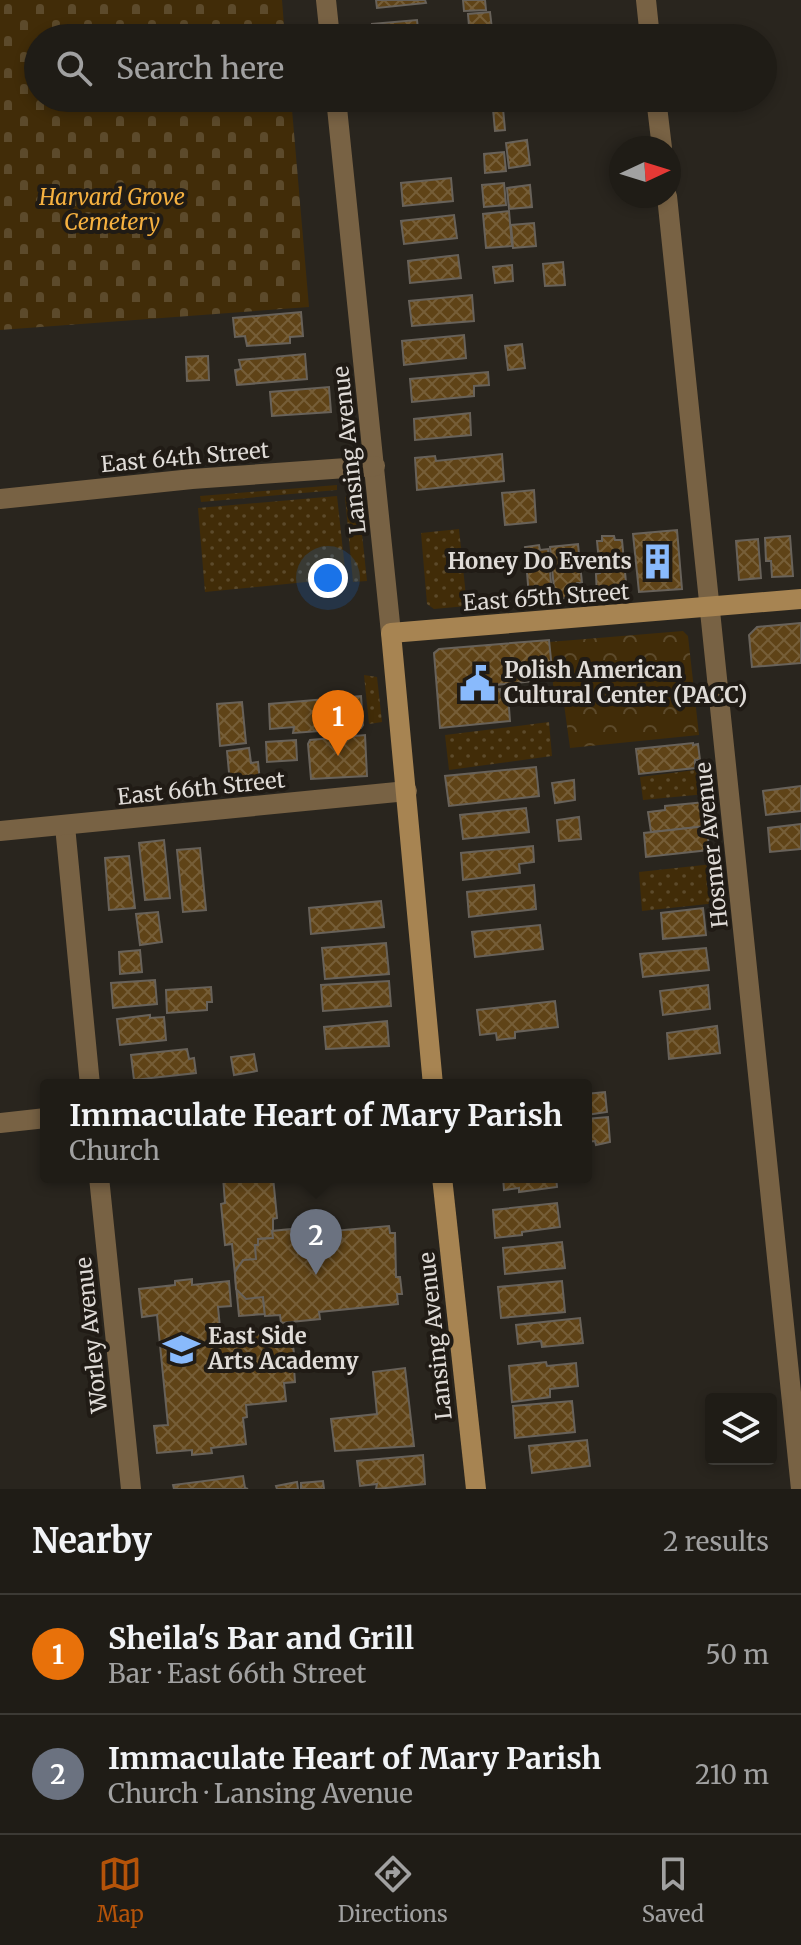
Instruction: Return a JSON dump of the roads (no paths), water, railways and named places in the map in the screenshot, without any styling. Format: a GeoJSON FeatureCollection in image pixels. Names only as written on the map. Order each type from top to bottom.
{"type":"FeatureCollection","features":[{"type":"Feature","properties":{"kind":"street"},"geometry":{"type":"LineString","coordinates":[[326,0],[329,24]]}},
{"type":"Feature","properties":{"kind":"street"},"geometry":{"type":"LineString","coordinates":[[646,0],[649,24]]}},
{"type":"Feature","properties":{"kind":"street","name":"Lansing Avenue"},"geometry":{"type":"LineString","coordinates":[[337,112],[407,791],[432,1079]]}},
{"type":"Feature","properties":{"kind":"street"},"geometry":{"type":"LineString","coordinates":[[658,112],[661,136]]}},
{"type":"Feature","properties":{"kind":"street","name":"Hosmer Avenue"},"geometry":{"type":"LineString","coordinates":[[668,208],[801,1489]]}},
{"type":"Feature","properties":{"kind":"street","name":"East 64th Street"},"geometry":{"type":"LineString","coordinates":[[0,499],[192,479],[375,466]]}},
{"type":"Feature","properties":{"kind":"street","name":"East 65th Street"},"geometry":{"type":"LineString","coordinates":[[391,633],[801,599]]}},
{"type":"Feature","properties":{"kind":"street","name":"East 66th Street"},"geometry":{"type":"LineString","coordinates":[[0,831],[407,791]]}},
{"type":"Feature","properties":{"kind":"street"},"geometry":{"type":"LineString","coordinates":[[65,826],[89,1079]]}},
{"type":"Feature","properties":{"kind":"street"},"geometry":{"type":"LineString","coordinates":[[0,1123],[40,1119]]}},
{"type":"Feature","properties":{"kind":"street","name":"Worley Avenue"},"geometry":{"type":"LineString","coordinates":[[100,1183],[131,1489]]}},
{"type":"Feature","properties":{"kind":"street","name":"Lansing Avenue"},"geometry":{"type":"LineString","coordinates":[[443,1183],[476,1489]]}},
{"type":"Feature","properties":{"kind":"place","name":"Honey Do Events"},"geometry":{"type":"Point","coordinates":[658,561]}},
{"type":"Feature","properties":{"kind":"place","name":"Polish American Cultural Center (PACC)"},"geometry":{"type":"Point","coordinates":[478,683]}},
{"type":"Feature","properties":{"kind":"place","name":"Sheila's Bar and Grill"},"geometry":{"type":"Point","coordinates":[338,756]}},
{"type":"Feature","properties":{"kind":"place","name":"Immaculate Heart of Mary Parish"},"geometry":{"type":"Point","coordinates":[316,1275]}},
{"type":"Feature","properties":{"kind":"place","name":"East Side Arts Academy"},"geometry":{"type":"Point","coordinates":[182,1349]}},
{"type":"Feature","properties":{"kind":"park label","name":"Harvard Grove Cemetery"},"geometry":{"type":"Point","coordinates":[112,210]}}]}
